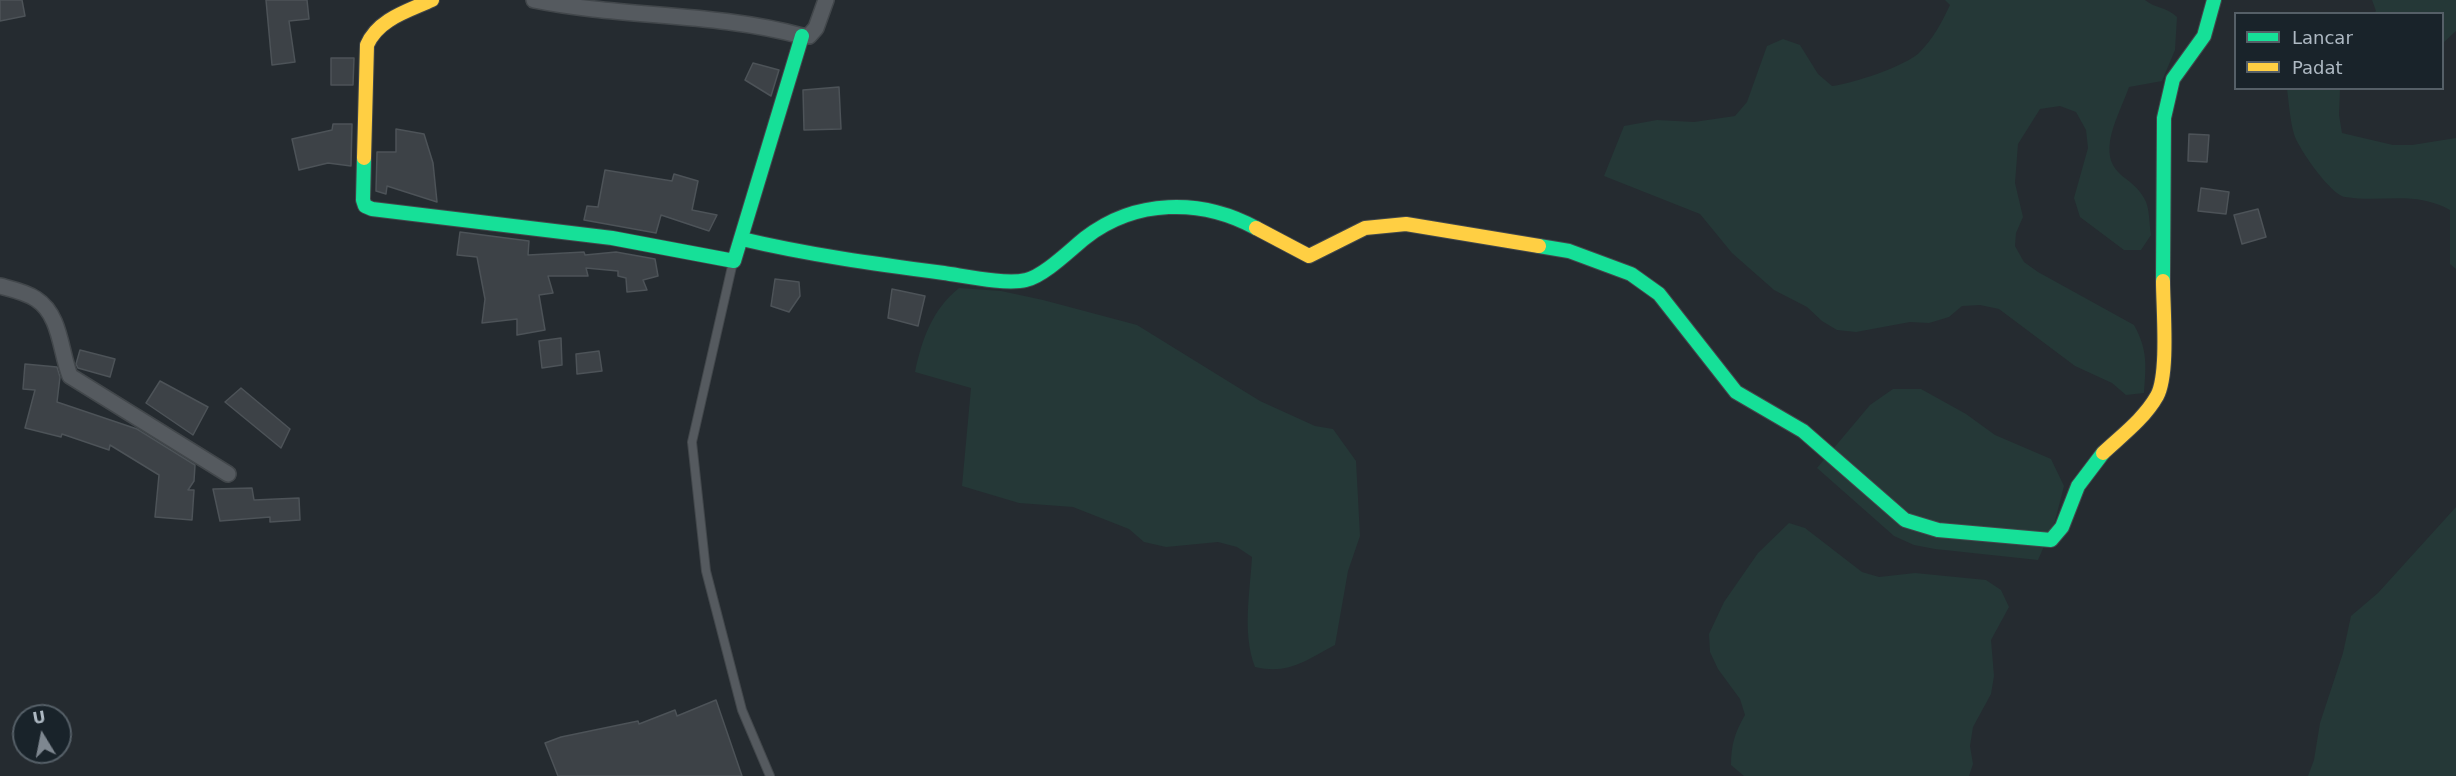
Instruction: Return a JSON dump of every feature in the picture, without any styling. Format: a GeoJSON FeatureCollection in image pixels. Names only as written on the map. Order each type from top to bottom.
{"type":"FeatureCollection","features":[{"type":"Feature","properties":{"kind":"street"},"geometry":{"type":"LineString","coordinates":[[432,0],[381,25],[370,34],[367,45],[363,200],[365,206],[372,209],[612,238],[734,261],[802,36]]}},
{"type":"Feature","properties":{"kind":"street"},"geometry":{"type":"LineString","coordinates":[[534,0],[568,7],[752,24],[802,36],[809,36],[816,28],[826,0]]}},
{"type":"Feature","properties":{"kind":"street"},"geometry":{"type":"LineString","coordinates":[[742,239],[801,253],[835,258],[971,277],[1026,280],[1046,269],[1092,233],[1155,207],[1169,206],[1196,207],[1238,218],[1309,256],[1365,228],[1406,224],[1569,250],[1631,274],[1659,294],[1736,392],[1803,430],[1905,520],[1938,530],[2051,540],[2062,527],[2079,486],[2096,460],[2145,413],[2158,394],[2163,374],[2163,118],[2173,79],[2204,36],[2214,0]]}},
{"type":"Feature","properties":{"kind":"street"},"geometry":{"type":"LineString","coordinates":[[0,285],[36,298],[50,312],[70,376],[228,474]]}},
{"type":"Feature","properties":{"kind":"lane"},"geometry":{"type":"LineString","coordinates":[[734,261],[692,442],[706,571],[742,710],[770,776]]}},
{"type":"Feature","properties":{"kind":"green space"},"geometry":{"type":"Polygon","coordinates":[[[1945,0],[2145,0],[2177,17],[2175,50],[2162,81],[2129,87],[2111,134],[2110,153],[2115,169],[2139,190],[2147,206],[2151,235],[2141,250],[2124,250],[2080,217],[2074,198],[2088,148],[2086,130],[2076,112],[2060,106],[2040,109],[2018,144],[2015,183],[2023,217],[2016,233],[2015,246],[2024,262],[2038,272],[2134,325],[2144,350],[2144,393],[2126,395],[2112,383],[2075,366],[1999,309],[1980,305],[1962,306],[1949,317],[1929,323],[1910,322],[1856,332],[1837,330],[1822,321],[1807,307],[1774,290],[1732,253],[1700,214],[1604,176],[1624,126],[1657,120],[1694,122],[1735,116],[1747,102],[1767,46],[1783,39],[1800,45],[1818,74],[1832,86],[1852,82],[1891,69],[1919,53],[1933,36],[1950,5],[1945,0]]]}},
{"type":"Feature","properties":{"kind":"green space"},"geometry":{"type":"Polygon","coordinates":[[[2372,0],[2456,0],[2456,31],[2444,42],[2444,12],[2376,11],[2372,0]]]}},
{"type":"Feature","properties":{"kind":"green space"},"geometry":{"type":"Polygon","coordinates":[[[2287,90],[2340,90],[2339,115],[2342,133],[2393,145],[2412,145],[2456,138],[2456,269],[2450,264],[2450,210],[2424,200],[2359,198],[2339,194],[2308,160],[2297,141],[2287,90]]]}},
{"type":"Feature","properties":{"kind":"green space"},"geometry":{"type":"Polygon","coordinates":[[[959,288],[1001,291],[1137,325],[1260,401],[1315,426],[1333,429],[1356,461],[1360,536],[1348,571],[1335,645],[1288,668],[1255,667],[1248,627],[1252,557],[1237,547],[1218,542],[1166,547],[1144,542],[1129,529],[1073,507],[1019,503],[962,486],[971,388],[915,372],[921,348],[935,316],[959,288]]]}},
{"type":"Feature","properties":{"kind":"green space"},"geometry":{"type":"Polygon","coordinates":[[[1893,389],[1921,389],[1966,414],[1995,435],[2051,459],[2064,486],[2055,521],[2038,560],[1914,545],[1894,536],[1817,468],[1870,405],[1893,389]]]}},
{"type":"Feature","properties":{"kind":"green space"},"geometry":{"type":"Polygon","coordinates":[[[2456,507],[2456,776],[2308,776],[2314,760],[2320,723],[2343,653],[2351,616],[2378,593],[2456,507]]]}},
{"type":"Feature","properties":{"kind":"green space"},"geometry":{"type":"Polygon","coordinates":[[[1789,523],[1805,528],[1862,572],[1879,577],[1915,573],[1986,580],[2001,590],[2009,607],[1991,640],[1994,676],[1991,694],[1973,727],[1970,746],[1973,764],[1969,776],[1744,776],[1731,765],[1734,739],[1745,715],[1740,699],[1718,669],[1710,652],[1709,634],[1724,602],[1758,553],[1789,523]]]}},
{"type":"Feature","properties":{"kind":"building"},"geometry":{"type":"Polygon","coordinates":[[[0,0],[22,0],[25,16],[0,21],[0,0]]]}},
{"type":"Feature","properties":{"kind":"building"},"geometry":{"type":"Polygon","coordinates":[[[266,0],[307,0],[309,19],[289,21],[295,62],[272,65],[266,0]]]}},
{"type":"Feature","properties":{"kind":"building"},"geometry":{"type":"Polygon","coordinates":[[[331,58],[354,58],[353,85],[331,85],[331,58]]]}},
{"type":"Feature","properties":{"kind":"building"},"geometry":{"type":"Polygon","coordinates":[[[753,63],[779,70],[771,96],[745,80],[753,63]]]}},
{"type":"Feature","properties":{"kind":"building"},"geometry":{"type":"Polygon","coordinates":[[[839,87],[841,129],[804,130],[803,90],[839,87]]]}},
{"type":"Feature","properties":{"kind":"building"},"geometry":{"type":"Polygon","coordinates":[[[333,124],[352,124],[351,166],[328,163],[299,170],[292,139],[332,130],[333,124]]]}},
{"type":"Feature","properties":{"kind":"building"},"geometry":{"type":"Polygon","coordinates":[[[396,129],[424,134],[433,163],[437,202],[387,186],[386,194],[376,191],[377,152],[396,152],[396,129]]]}},
{"type":"Feature","properties":{"kind":"building"},"geometry":{"type":"Polygon","coordinates":[[[2189,134],[2209,135],[2207,162],[2188,161],[2189,134]]]}},
{"type":"Feature","properties":{"kind":"building"},"geometry":{"type":"Polygon","coordinates":[[[605,170],[672,181],[674,174],[698,181],[692,210],[717,215],[709,231],[661,215],[656,233],[584,220],[587,206],[598,207],[605,170]]]}},
{"type":"Feature","properties":{"kind":"building"},"geometry":{"type":"Polygon","coordinates":[[[2201,188],[2229,192],[2226,214],[2198,211],[2201,188]]]}},
{"type":"Feature","properties":{"kind":"building"},"geometry":{"type":"Polygon","coordinates":[[[2258,209],[2266,237],[2242,244],[2234,215],[2258,209]]]}},
{"type":"Feature","properties":{"kind":"building"},"geometry":{"type":"Polygon","coordinates":[[[460,232],[529,241],[528,255],[584,252],[585,255],[616,252],[655,259],[658,276],[643,280],[647,290],[627,292],[626,278],[618,276],[618,271],[586,268],[588,276],[548,276],[553,293],[539,295],[545,330],[517,335],[517,319],[482,323],[485,299],[477,257],[457,255],[460,232]]]}},
{"type":"Feature","properties":{"kind":"building"},"geometry":{"type":"Polygon","coordinates":[[[775,279],[799,282],[800,296],[789,312],[771,306],[775,279]]]}},
{"type":"Feature","properties":{"kind":"building"},"geometry":{"type":"Polygon","coordinates":[[[892,289],[925,296],[918,326],[888,318],[892,289]]]}},
{"type":"Feature","properties":{"kind":"building"},"geometry":{"type":"Polygon","coordinates":[[[561,338],[562,365],[542,368],[539,341],[561,338]]]}},
{"type":"Feature","properties":{"kind":"building"},"geometry":{"type":"Polygon","coordinates":[[[80,350],[115,359],[110,377],[78,368],[76,364],[80,350]]]}},
{"type":"Feature","properties":{"kind":"building"},"geometry":{"type":"Polygon","coordinates":[[[599,351],[602,371],[577,374],[576,354],[599,351]]]}},
{"type":"Feature","properties":{"kind":"building"},"geometry":{"type":"Polygon","coordinates":[[[25,364],[57,367],[60,377],[57,402],[137,429],[195,465],[194,481],[188,490],[194,490],[192,520],[155,517],[159,475],[110,445],[109,450],[62,434],[61,437],[25,428],[35,390],[23,389],[25,364]]]}},
{"type":"Feature","properties":{"kind":"building"},"geometry":{"type":"Polygon","coordinates":[[[160,381],[208,407],[193,435],[146,403],[160,381]]]}},
{"type":"Feature","properties":{"kind":"building"},"geometry":{"type":"Polygon","coordinates":[[[241,388],[290,429],[281,448],[225,402],[241,388]]]}},
{"type":"Feature","properties":{"kind":"building"},"geometry":{"type":"Polygon","coordinates":[[[252,488],[254,500],[299,498],[300,520],[270,522],[270,517],[220,521],[213,489],[252,488]]]}},
{"type":"Feature","properties":{"kind":"building"},"geometry":{"type":"Polygon","coordinates":[[[716,700],[742,776],[558,776],[545,743],[561,737],[638,721],[639,724],[675,710],[677,716],[716,700]]]}},
{"type":"Feature","properties":{"kind":"traffic: fast"},"geometry":{"type":"LineString","coordinates":[[2163,281],[2164,118],[2173,79],[2204,36],[2214,0]]}},
{"type":"Feature","properties":{"kind":"traffic: fast"},"geometry":{"type":"LineString","coordinates":[[364,158],[363,200],[365,206],[372,209],[612,238],[734,261],[802,36]]}},
{"type":"Feature","properties":{"kind":"traffic: fast"},"geometry":{"type":"LineString","coordinates":[[742,239],[868,263],[985,280],[1018,281],[1033,278],[1041,273],[1104,225],[1147,210],[1169,207],[1213,211],[1256,228]]}},
{"type":"Feature","properties":{"kind":"traffic: fast"},"geometry":{"type":"LineString","coordinates":[[1539,246],[1569,251],[1631,274],[1659,294],[1736,392],[1803,431],[1905,520],[1938,530],[2051,540],[2062,527],[2078,486],[2103,453]]}},
{"type":"Feature","properties":{"kind":"traffic: slow"},"geometry":{"type":"LineString","coordinates":[[364,158],[367,45],[372,36],[386,22],[432,0]]}},
{"type":"Feature","properties":{"kind":"traffic: slow"},"geometry":{"type":"LineString","coordinates":[[1256,228],[1309,256],[1365,228],[1406,224],[1539,246]]}},
{"type":"Feature","properties":{"kind":"traffic: slow"},"geometry":{"type":"LineString","coordinates":[[2103,453],[2146,412],[2161,386],[2164,357],[2163,281]]}}]}
